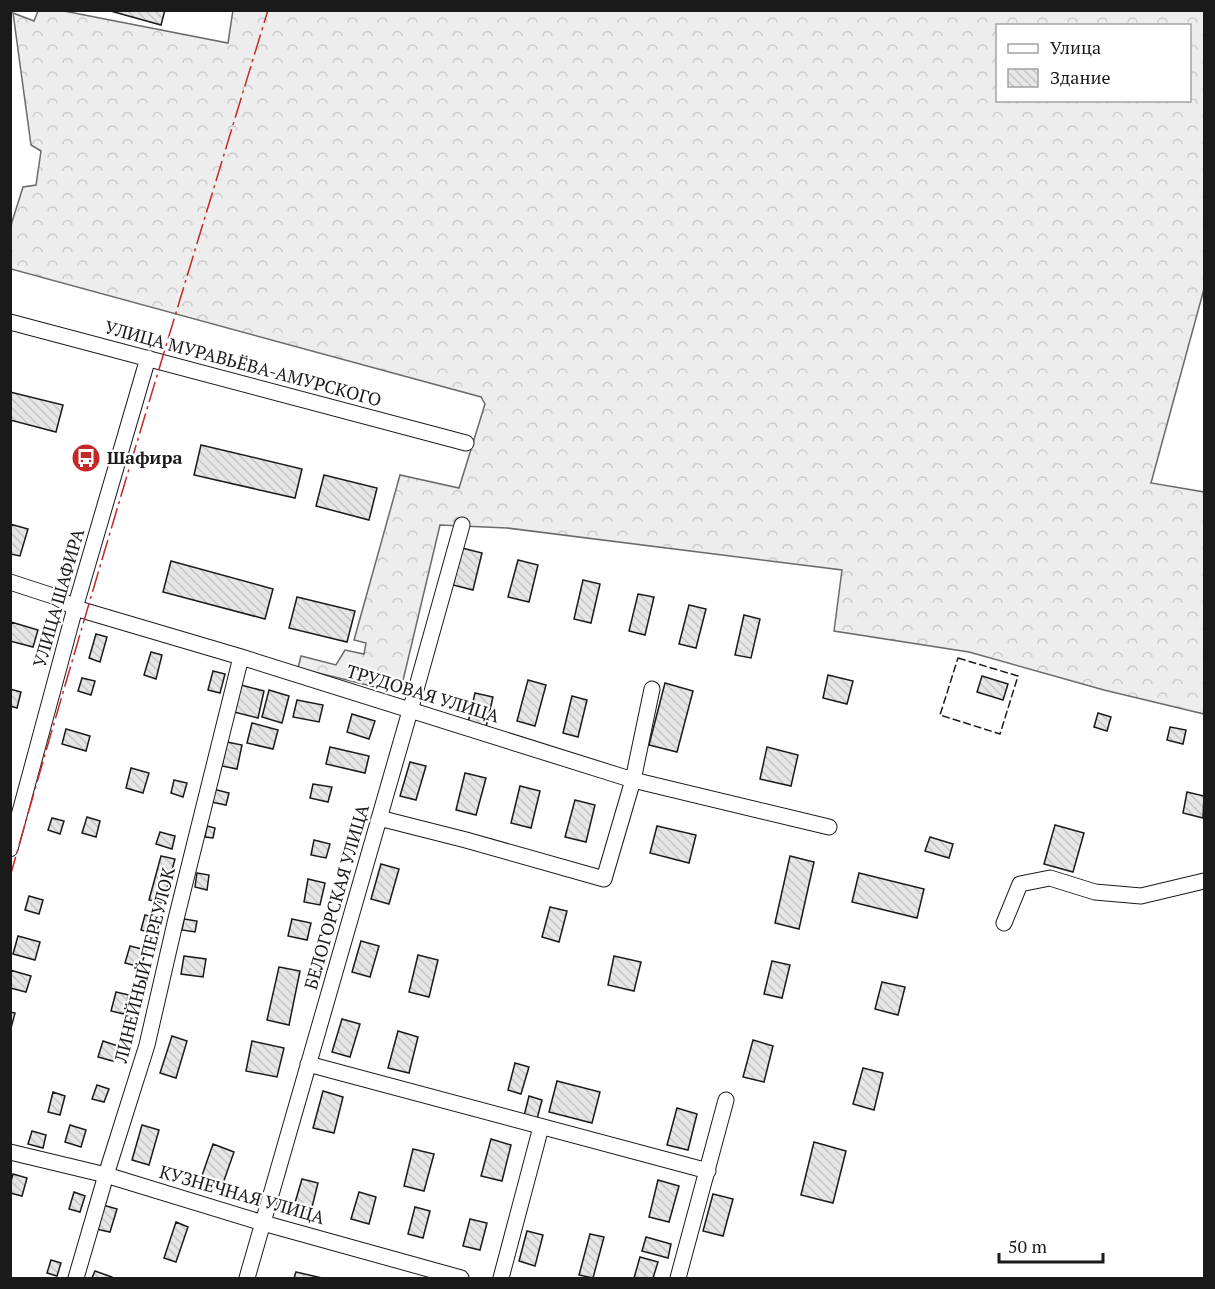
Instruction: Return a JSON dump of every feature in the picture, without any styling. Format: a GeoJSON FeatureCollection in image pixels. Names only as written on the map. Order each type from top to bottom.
{"type":"FeatureCollection","features":[{"type":"Feature","properties":{"kind":"street","name":"УЛИЦА МУРАВЬЁВА-АМУРСКОГО"},"geometry":{"type":"LineString","coordinates":[[10,322],[466,443]]}},
{"type":"Feature","properties":{"kind":"street","name":"УЛИЦА ШАФИРА"},"geometry":{"type":"LineString","coordinates":[[10,849],[75,608],[148,358]]}},
{"type":"Feature","properties":{"kind":"street","name":"БЕЛОГОРСКАЯ УЛИЦА"},"geometry":{"type":"LineString","coordinates":[[247,1278],[462,525]]}},
{"type":"Feature","properties":{"kind":"street","name":"ТРУДОВАЯ УЛИЦА"},"geometry":{"type":"LineString","coordinates":[[10,582],[56,597],[75,608],[241,657],[633,780],[830,828]]}},
{"type":"Feature","properties":{"kind":"street","name":"ЛИНЕЙНЫЙ ПЕРЕУЛОК"},"geometry":{"type":"LineString","coordinates":[[76,1278],[147,1046],[241,657]]}},
{"type":"Feature","properties":{"kind":"street"},"geometry":{"type":"LineString","coordinates":[[380,818],[604,879],[633,780],[652,689]]}},
{"type":"Feature","properties":{"kind":"street"},"geometry":{"type":"LineString","coordinates":[[1004,923],[1020,884],[1050,878],[1095,892],[1141,896],[1204,881]]}},
{"type":"Feature","properties":{"kind":"street"},"geometry":{"type":"LineString","coordinates":[[309,1064],[708,1171]]}},
{"type":"Feature","properties":{"kind":"street"},"geometry":{"type":"LineString","coordinates":[[678,1278],[726,1100]]}},
{"type":"Feature","properties":{"kind":"street"},"geometry":{"type":"LineString","coordinates":[[501,1278],[541,1127]]}},
{"type":"Feature","properties":{"kind":"street","name":"КУЗНЕЧНАЯ УЛИЦА"},"geometry":{"type":"LineString","coordinates":[[10,1152],[106,1175],[263,1223],[461,1278]]}},
{"type":"Feature","properties":{"kind":"green space"},"geometry":{"type":"Polygon","coordinates":[[[233,10],[1204,11],[1204,289],[1151,483],[1204,492],[1204,714],[1104,690],[969,652],[834,631],[842,570],[507,528],[440,525],[400,693],[298,668],[301,656],[336,665],[345,650],[364,654],[366,643],[354,640],[400,475],[459,488],[485,404],[481,397],[11,269],[11,225],[23,187],[36,185],[41,151],[31,145],[13,13],[34,21],[38,11],[64,11],[228,43],[233,10]]]}},
{"type":"Feature","properties":{"kind":"building"},"geometry":{"type":"Polygon","coordinates":[[[107,10],[165,10],[161,25],[107,10]]]}},
{"type":"Feature","properties":{"kind":"building"},"geometry":{"type":"Polygon","coordinates":[[[10,392],[63,405],[56,432],[10,420],[10,392]]]}},
{"type":"Feature","properties":{"kind":"building"},"geometry":{"type":"Polygon","coordinates":[[[201,445],[302,469],[295,498],[194,475],[201,445]]]}},
{"type":"Feature","properties":{"kind":"building"},"geometry":{"type":"Polygon","coordinates":[[[324,475],[377,488],[369,520],[316,506],[324,475]]]}},
{"type":"Feature","properties":{"kind":"building"},"geometry":{"type":"Polygon","coordinates":[[[10,524],[28,529],[20,556],[10,554],[10,524]]]}},
{"type":"Feature","properties":{"kind":"building"},"geometry":{"type":"Polygon","coordinates":[[[462,548],[482,553],[473,590],[453,585],[462,548]]]}},
{"type":"Feature","properties":{"kind":"building"},"geometry":{"type":"Polygon","coordinates":[[[518,560],[538,565],[529,602],[508,597],[518,560]]]}},
{"type":"Feature","properties":{"kind":"building"},"geometry":{"type":"Polygon","coordinates":[[[171,561],[273,589],[265,619],[163,592],[171,561]]]}},
{"type":"Feature","properties":{"kind":"building"},"geometry":{"type":"Polygon","coordinates":[[[583,580],[600,584],[591,623],[574,619],[583,580]]]}},
{"type":"Feature","properties":{"kind":"building"},"geometry":{"type":"Polygon","coordinates":[[[638,594],[654,597],[645,635],[629,631],[638,594]]]}},
{"type":"Feature","properties":{"kind":"building"},"geometry":{"type":"Polygon","coordinates":[[[297,597],[355,611],[347,642],[289,628],[297,597]]]}},
{"type":"Feature","properties":{"kind":"building"},"geometry":{"type":"Polygon","coordinates":[[[689,605],[706,609],[696,648],[679,644],[689,605]]]}},
{"type":"Feature","properties":{"kind":"building"},"geometry":{"type":"Polygon","coordinates":[[[744,615],[760,619],[751,658],[735,655],[744,615]]]}},
{"type":"Feature","properties":{"kind":"building"},"geometry":{"type":"Polygon","coordinates":[[[11,622],[38,630],[33,647],[10,641],[11,622]]]}},
{"type":"Feature","properties":{"kind":"building"},"geometry":{"type":"Polygon","coordinates":[[[96,634],[107,637],[100,662],[89,658],[96,634]]]}},
{"type":"Feature","properties":{"kind":"building"},"geometry":{"type":"Polygon","coordinates":[[[151,652],[162,655],[156,679],[144,675],[151,652]]]}},
{"type":"Feature","properties":{"kind":"building"},"geometry":{"type":"Polygon","coordinates":[[[213,671],[225,674],[220,693],[208,690],[213,671]]]}},
{"type":"Feature","properties":{"kind":"building"},"geometry":{"type":"Polygon","coordinates":[[[828,675],[853,681],[847,704],[823,698],[828,675]]]}},
{"type":"Feature","properties":{"kind":"building"},"geometry":{"type":"Polygon","coordinates":[[[982,676],[1008,684],[1003,700],[977,692],[982,676]]]}},
{"type":"Feature","properties":{"kind":"building"},"geometry":{"type":"Polygon","coordinates":[[[82,678],[95,681],[91,695],[78,691],[82,678]]]}},
{"type":"Feature","properties":{"kind":"building"},"geometry":{"type":"Polygon","coordinates":[[[528,680],[546,685],[535,726],[517,721],[528,680]]]}},
{"type":"Feature","properties":{"kind":"building"},"geometry":{"type":"Polygon","coordinates":[[[665,683],[693,691],[677,752],[649,745],[665,683]]]}},
{"type":"Feature","properties":{"kind":"building"},"geometry":{"type":"Polygon","coordinates":[[[241,685],[264,691],[258,718],[234,712],[241,685]]]}},
{"type":"Feature","properties":{"kind":"building"},"geometry":{"type":"Polygon","coordinates":[[[10,689],[21,692],[17,708],[10,706],[10,689]]]}},
{"type":"Feature","properties":{"kind":"building"},"geometry":{"type":"Polygon","coordinates":[[[269,690],[289,696],[282,723],[262,717],[269,690]]]}},
{"type":"Feature","properties":{"kind":"building"},"geometry":{"type":"Polygon","coordinates":[[[475,693],[493,697],[486,727],[468,723],[475,693]]]}},
{"type":"Feature","properties":{"kind":"building"},"geometry":{"type":"Polygon","coordinates":[[[572,696],[587,700],[578,737],[563,733],[572,696]]]}},
{"type":"Feature","properties":{"kind":"building"},"geometry":{"type":"Polygon","coordinates":[[[297,700],[323,705],[319,722],[293,717],[297,700]]]}},
{"type":"Feature","properties":{"kind":"building"},"geometry":{"type":"Polygon","coordinates":[[[1098,713],[1111,717],[1107,731],[1094,727],[1098,713]]]}},
{"type":"Feature","properties":{"kind":"building"},"geometry":{"type":"Polygon","coordinates":[[[352,714],[375,721],[369,739],[347,732],[352,714]]]}},
{"type":"Feature","properties":{"kind":"building"},"geometry":{"type":"Polygon","coordinates":[[[252,723],[278,730],[273,749],[247,743],[252,723]]]}},
{"type":"Feature","properties":{"kind":"building"},"geometry":{"type":"Polygon","coordinates":[[[1170,727],[1186,730],[1183,744],[1167,740],[1170,727]]]}},
{"type":"Feature","properties":{"kind":"building"},"geometry":{"type":"Polygon","coordinates":[[[66,729],[90,736],[86,751],[62,744],[66,729]]]}},
{"type":"Feature","properties":{"kind":"building"},"geometry":{"type":"Polygon","coordinates":[[[227,742],[242,745],[237,769],[222,766],[227,742]]]}},
{"type":"Feature","properties":{"kind":"building"},"geometry":{"type":"Polygon","coordinates":[[[330,747],[369,756],[365,773],[326,764],[330,747]]]}},
{"type":"Feature","properties":{"kind":"building"},"geometry":{"type":"Polygon","coordinates":[[[767,747],[798,755],[791,786],[760,779],[767,747]]]}},
{"type":"Feature","properties":{"kind":"building"},"geometry":{"type":"Polygon","coordinates":[[[410,762],[426,766],[416,800],[400,796],[410,762]]]}},
{"type":"Feature","properties":{"kind":"building"},"geometry":{"type":"Polygon","coordinates":[[[131,768],[149,773],[143,793],[126,788],[131,768]]]}},
{"type":"Feature","properties":{"kind":"building"},"geometry":{"type":"Polygon","coordinates":[[[465,773],[486,778],[476,815],[456,810],[465,773]]]}},
{"type":"Feature","properties":{"kind":"building"},"geometry":{"type":"Polygon","coordinates":[[[174,780],[187,783],[183,797],[171,793],[174,780]]]}},
{"type":"Feature","properties":{"kind":"building"},"geometry":{"type":"Polygon","coordinates":[[[313,784],[332,787],[328,802],[310,798],[313,784]]]}},
{"type":"Feature","properties":{"kind":"building"},"geometry":{"type":"Polygon","coordinates":[[[520,786],[540,791],[531,828],[511,823],[520,786]]]}},
{"type":"Feature","properties":{"kind":"building"},"geometry":{"type":"Polygon","coordinates":[[[213,789],[229,793],[226,805],[211,802],[213,789]]]}},
{"type":"Feature","properties":{"kind":"building"},"geometry":{"type":"Polygon","coordinates":[[[1187,792],[1204,796],[1203,818],[1183,813],[1187,792]]]}},
{"type":"Feature","properties":{"kind":"building"},"geometry":{"type":"Polygon","coordinates":[[[575,800],[595,805],[586,842],[565,837],[575,800]]]}},
{"type":"Feature","properties":{"kind":"building"},"geometry":{"type":"Polygon","coordinates":[[[87,817],[100,821],[96,837],[82,833],[87,817]]]}},
{"type":"Feature","properties":{"kind":"building"},"geometry":{"type":"Polygon","coordinates":[[[52,818],[64,821],[60,834],[48,830],[52,818]]]}},
{"type":"Feature","properties":{"kind":"building"},"geometry":{"type":"Polygon","coordinates":[[[1055,825],[1084,833],[1073,872],[1044,864],[1055,825]]]}},
{"type":"Feature","properties":{"kind":"building"},"geometry":{"type":"Polygon","coordinates":[[[207,826],[215,828],[213,838],[205,837],[207,826]]]}},
{"type":"Feature","properties":{"kind":"building"},"geometry":{"type":"Polygon","coordinates":[[[657,826],[696,835],[689,863],[650,853],[657,826]]]}},
{"type":"Feature","properties":{"kind":"building"},"geometry":{"type":"Polygon","coordinates":[[[160,832],[175,836],[172,849],[156,844],[160,832]]]}},
{"type":"Feature","properties":{"kind":"building"},"geometry":{"type":"Polygon","coordinates":[[[930,837],[953,844],[949,858],[925,851],[930,837]]]}},
{"type":"Feature","properties":{"kind":"building"},"geometry":{"type":"Polygon","coordinates":[[[314,840],[330,844],[326,858],[311,855],[314,840]]]}},
{"type":"Feature","properties":{"kind":"building"},"geometry":{"type":"Polygon","coordinates":[[[161,856],[175,859],[163,903],[149,900],[161,856]]]}},
{"type":"Feature","properties":{"kind":"building"},"geometry":{"type":"Polygon","coordinates":[[[790,856],[814,862],[799,929],[775,923],[790,856]]]}},
{"type":"Feature","properties":{"kind":"building"},"geometry":{"type":"Polygon","coordinates":[[[381,864],[399,869],[389,904],[371,899],[381,864]]]}},
{"type":"Feature","properties":{"kind":"building"},"geometry":{"type":"Polygon","coordinates":[[[197,873],[209,875],[207,890],[195,887],[197,873]]]}},
{"type":"Feature","properties":{"kind":"building"},"geometry":{"type":"Polygon","coordinates":[[[859,873],[924,889],[917,918],[852,902],[859,873]]]}},
{"type":"Feature","properties":{"kind":"building"},"geometry":{"type":"Polygon","coordinates":[[[308,879],[325,883],[320,905],[304,902],[308,879]]]}},
{"type":"Feature","properties":{"kind":"building"},"geometry":{"type":"Polygon","coordinates":[[[29,896],[43,900],[39,914],[25,910],[29,896]]]}},
{"type":"Feature","properties":{"kind":"building"},"geometry":{"type":"Polygon","coordinates":[[[550,907],[567,911],[559,942],[542,937],[550,907]]]}},
{"type":"Feature","properties":{"kind":"building"},"geometry":{"type":"Polygon","coordinates":[[[145,915],[161,919],[156,934],[141,930],[145,915]]]}},
{"type":"Feature","properties":{"kind":"building"},"geometry":{"type":"Polygon","coordinates":[[[184,919],[197,921],[195,932],[182,930],[184,919]]]}},
{"type":"Feature","properties":{"kind":"building"},"geometry":{"type":"Polygon","coordinates":[[[292,919],[311,923],[307,940],[288,936],[292,919]]]}},
{"type":"Feature","properties":{"kind":"building"},"geometry":{"type":"Polygon","coordinates":[[[18,936],[40,942],[35,960],[13,954],[18,936]]]}},
{"type":"Feature","properties":{"kind":"building"},"geometry":{"type":"Polygon","coordinates":[[[361,941],[379,946],[370,977],[352,972],[361,941]]]}},
{"type":"Feature","properties":{"kind":"building"},"geometry":{"type":"Polygon","coordinates":[[[130,946],[146,950],[141,967],[125,963],[130,946]]]}},
{"type":"Feature","properties":{"kind":"building"},"geometry":{"type":"Polygon","coordinates":[[[418,955],[438,960],[429,997],[409,992],[418,955]]]}},
{"type":"Feature","properties":{"kind":"building"},"geometry":{"type":"Polygon","coordinates":[[[184,956],[206,959],[203,977],[181,974],[184,956]]]}},
{"type":"Feature","properties":{"kind":"building"},"geometry":{"type":"Polygon","coordinates":[[[614,956],[641,962],[634,991],[608,985],[614,956]]]}},
{"type":"Feature","properties":{"kind":"building"},"geometry":{"type":"Polygon","coordinates":[[[772,961],[790,965],[782,998],[764,994],[772,961]]]}},
{"type":"Feature","properties":{"kind":"building"},"geometry":{"type":"Polygon","coordinates":[[[279,967],[300,971],[289,1025],[267,1020],[279,967]]]}},
{"type":"Feature","properties":{"kind":"building"},"geometry":{"type":"Polygon","coordinates":[[[10,970],[31,976],[26,992],[10,988],[10,970]]]}},
{"type":"Feature","properties":{"kind":"building"},"geometry":{"type":"Polygon","coordinates":[[[882,982],[905,987],[898,1015],[875,1009],[882,982]]]}},
{"type":"Feature","properties":{"kind":"building"},"geometry":{"type":"Polygon","coordinates":[[[116,992],[129,995],[124,1014],[111,1011],[116,992]]]}},
{"type":"Feature","properties":{"kind":"building"},"geometry":{"type":"Polygon","coordinates":[[[10,1012],[15,1013],[11,1028],[10,1028],[10,1012]]]}},
{"type":"Feature","properties":{"kind":"building"},"geometry":{"type":"Polygon","coordinates":[[[342,1019],[360,1024],[350,1057],[332,1052],[342,1019]]]}},
{"type":"Feature","properties":{"kind":"building"},"geometry":{"type":"Polygon","coordinates":[[[398,1031],[418,1037],[409,1073],[388,1068],[398,1031]]]}},
{"type":"Feature","properties":{"kind":"building"},"geometry":{"type":"Polygon","coordinates":[[[172,1036],[187,1041],[176,1078],[160,1073],[172,1036]]]}},
{"type":"Feature","properties":{"kind":"building"},"geometry":{"type":"Polygon","coordinates":[[[753,1040],[773,1046],[764,1082],[743,1077],[753,1040]]]}},
{"type":"Feature","properties":{"kind":"building"},"geometry":{"type":"Polygon","coordinates":[[[103,1041],[118,1046],[113,1061],[98,1057],[103,1041]]]}},
{"type":"Feature","properties":{"kind":"building"},"geometry":{"type":"Polygon","coordinates":[[[252,1041],[284,1048],[277,1077],[246,1071],[252,1041]]]}},
{"type":"Feature","properties":{"kind":"building"},"geometry":{"type":"Polygon","coordinates":[[[515,1063],[529,1067],[521,1094],[508,1090],[515,1063]]]}},
{"type":"Feature","properties":{"kind":"building"},"geometry":{"type":"Polygon","coordinates":[[[863,1068],[883,1073],[874,1110],[853,1104],[863,1068]]]}},
{"type":"Feature","properties":{"kind":"building"},"geometry":{"type":"Polygon","coordinates":[[[557,1081],[600,1092],[592,1123],[549,1112],[557,1081]]]}},
{"type":"Feature","properties":{"kind":"building"},"geometry":{"type":"Polygon","coordinates":[[[97,1085],[109,1089],[104,1102],[92,1099],[97,1085]]]}},
{"type":"Feature","properties":{"kind":"building"},"geometry":{"type":"Polygon","coordinates":[[[323,1091],[343,1097],[334,1133],[313,1128],[323,1091]]]}},
{"type":"Feature","properties":{"kind":"building"},"geometry":{"type":"Polygon","coordinates":[[[53,1092],[65,1096],[60,1115],[48,1112],[53,1092]]]}},
{"type":"Feature","properties":{"kind":"building"},"geometry":{"type":"Polygon","coordinates":[[[529,1096],[542,1100],[537,1119],[524,1116],[529,1096]]]}},
{"type":"Feature","properties":{"kind":"building"},"geometry":{"type":"Polygon","coordinates":[[[677,1108],[697,1114],[688,1150],[667,1145],[677,1108]]]}},
{"type":"Feature","properties":{"kind":"building"},"geometry":{"type":"Polygon","coordinates":[[[70,1125],[86,1130],[81,1147],[65,1142],[70,1125]]]}},
{"type":"Feature","properties":{"kind":"building"},"geometry":{"type":"Polygon","coordinates":[[[142,1125],[159,1130],[149,1165],[132,1160],[142,1125]]]}},
{"type":"Feature","properties":{"kind":"building"},"geometry":{"type":"Polygon","coordinates":[[[32,1131],[46,1135],[43,1148],[28,1144],[32,1131]]]}},
{"type":"Feature","properties":{"kind":"building"},"geometry":{"type":"Polygon","coordinates":[[[491,1139],[511,1145],[502,1181],[481,1176],[491,1139]]]}},
{"type":"Feature","properties":{"kind":"building"},"geometry":{"type":"Polygon","coordinates":[[[814,1142],[846,1151],[833,1203],[801,1195],[814,1142]]]}},
{"type":"Feature","properties":{"kind":"building"},"geometry":{"type":"Polygon","coordinates":[[[213,1144],[234,1152],[221,1189],[200,1181],[213,1144]]]}},
{"type":"Feature","properties":{"kind":"building"},"geometry":{"type":"Polygon","coordinates":[[[413,1149],[434,1154],[424,1191],[404,1186],[413,1149]]]}},
{"type":"Feature","properties":{"kind":"building"},"geometry":{"type":"Polygon","coordinates":[[[13,1174],[27,1178],[22,1196],[10,1193],[13,1174]]]}},
{"type":"Feature","properties":{"kind":"building"},"geometry":{"type":"Polygon","coordinates":[[[302,1179],[318,1183],[311,1211],[294,1206],[302,1179]]]}},
{"type":"Feature","properties":{"kind":"building"},"geometry":{"type":"Polygon","coordinates":[[[658,1180],[679,1186],[669,1222],[649,1217],[658,1180]]]}},
{"type":"Feature","properties":{"kind":"building"},"geometry":{"type":"Polygon","coordinates":[[[74,1192],[85,1196],[80,1212],[69,1209],[74,1192]]]}},
{"type":"Feature","properties":{"kind":"building"},"geometry":{"type":"Polygon","coordinates":[[[359,1192],[376,1197],[369,1224],[351,1219],[359,1192]]]}},
{"type":"Feature","properties":{"kind":"building"},"geometry":{"type":"Polygon","coordinates":[[[713,1194],[733,1199],[723,1236],[703,1231],[713,1194]]]}},
{"type":"Feature","properties":{"kind":"building"},"geometry":{"type":"Polygon","coordinates":[[[103,1205],[117,1209],[110,1232],[96,1229],[103,1205]]]}},
{"type":"Feature","properties":{"kind":"building"},"geometry":{"type":"Polygon","coordinates":[[[415,1207],[430,1211],[423,1238],[408,1234],[415,1207]]]}},
{"type":"Feature","properties":{"kind":"building"},"geometry":{"type":"Polygon","coordinates":[[[470,1219],[487,1223],[480,1250],[463,1246],[470,1219]]]}},
{"type":"Feature","properties":{"kind":"building"},"geometry":{"type":"Polygon","coordinates":[[[176,1222],[188,1227],[176,1262],[164,1258],[176,1222]]]}},
{"type":"Feature","properties":{"kind":"building"},"geometry":{"type":"Polygon","coordinates":[[[527,1231],[543,1235],[535,1266],[519,1261],[527,1231]]]}},
{"type":"Feature","properties":{"kind":"building"},"geometry":{"type":"Polygon","coordinates":[[[590,1234],[604,1237],[593,1278],[579,1275],[590,1234]]]}},
{"type":"Feature","properties":{"kind":"building"},"geometry":{"type":"Polygon","coordinates":[[[646,1237],[671,1244],[668,1258],[642,1251],[646,1237]]]}},
{"type":"Feature","properties":{"kind":"building"},"geometry":{"type":"Polygon","coordinates":[[[640,1257],[658,1262],[653,1278],[634,1278],[640,1257]]]}},
{"type":"Feature","properties":{"kind":"building"},"geometry":{"type":"Polygon","coordinates":[[[51,1260],[61,1263],[57,1276],[47,1273],[51,1260]]]}},
{"type":"Feature","properties":{"kind":"building"},"geometry":{"type":"Polygon","coordinates":[[[95,1271],[112,1277],[112,1278],[92,1278],[95,1271]]]}},
{"type":"Feature","properties":{"kind":"building"},"geometry":{"type":"Polygon","coordinates":[[[296,1272],[322,1278],[294,1278],[296,1272]]]}},
{"type":"Feature","properties":{"kind":"fence"},"geometry":{"type":"LineString","coordinates":[[958,658],[1018,676],[1000,734],[940,715],[958,658]]}},
{"type":"Feature","properties":{"kind":"power"},"geometry":{"type":"LineString","coordinates":[[10,877],[104,551],[268,10]]}},
{"type":"Feature","properties":{"kind":"place","name":"Шафира"},"geometry":{"type":"Point","coordinates":[86,458]}}]}
